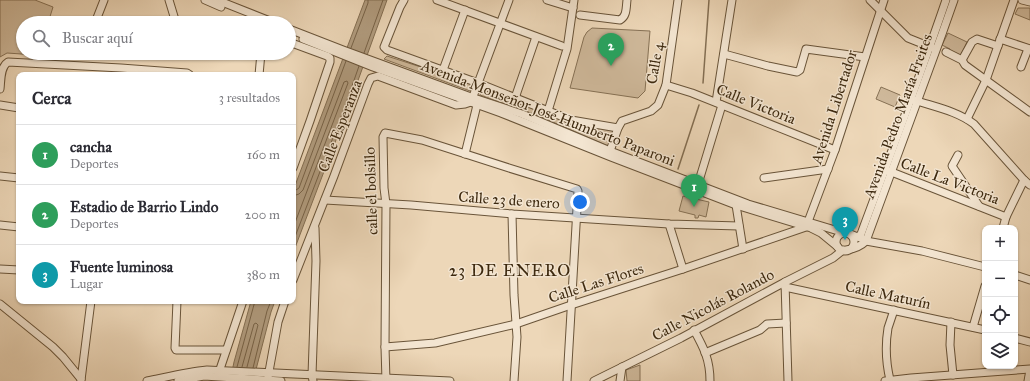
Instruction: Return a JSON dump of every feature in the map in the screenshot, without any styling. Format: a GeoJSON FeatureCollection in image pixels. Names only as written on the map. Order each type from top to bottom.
{"type":"FeatureCollection","features":[{"type":"Feature","properties":{"kind":"street"},"geometry":{"type":"LineString","coordinates":[[98,16],[104,0]]}},
{"type":"Feature","properties":{"kind":"street"},"geometry":{"type":"LineString","coordinates":[[169,0],[174,16]]}},
{"type":"Feature","properties":{"kind":"street"},"geometry":{"type":"LineString","coordinates":[[205,0],[245,16]]}},
{"type":"Feature","properties":{"kind":"street"},"geometry":{"type":"LineString","coordinates":[[216,0],[257,16]]}},
{"type":"Feature","properties":{"kind":"street"},"geometry":{"type":"LineString","coordinates":[[404,0],[384,47],[385,49],[478,83],[571,120],[618,128],[610,151]]}},
{"type":"Feature","properties":{"kind":"street"},"geometry":{"type":"LineString","coordinates":[[438,0],[562,46]]}},
{"type":"Feature","properties":{"kind":"street"},"geometry":{"type":"LineString","coordinates":[[465,154],[478,83],[509,0]]}},
{"type":"Feature","properties":{"kind":"street"},"geometry":{"type":"LineString","coordinates":[[547,0],[573,8]]}},
{"type":"Feature","properties":{"kind":"street"},"geometry":{"type":"LineString","coordinates":[[548,112],[567,48],[574,0]]}},
{"type":"Feature","properties":{"kind":"street"},"geometry":{"type":"LineString","coordinates":[[580,15],[620,20],[624,18],[626,14],[627,0]]}},
{"type":"Feature","properties":{"kind":"street","name":"Calle 4"},"geometry":{"type":"LineString","coordinates":[[618,128],[622,120],[651,111],[658,105],[666,85],[676,0]]}},
{"type":"Feature","properties":{"kind":"street"},"geometry":{"type":"LineString","coordinates":[[698,184],[719,104],[724,54],[732,0]]}},
{"type":"Feature","properties":{"kind":"street"},"geometry":{"type":"LineString","coordinates":[[870,0],[908,38],[933,48]]}},
{"type":"Feature","properties":{"kind":"street","name":"Avenida Libertador"},"geometry":{"type":"LineString","coordinates":[[807,224],[835,150],[884,0]]}},
{"type":"Feature","properties":{"kind":"street","name":"Avenida Pedro María Freites"},"geometry":{"type":"LineString","coordinates":[[933,48],[946,0]]}},
{"type":"Feature","properties":{"kind":"street","name":"Avenida Pedro María Freites"},"geometry":{"type":"LineString","coordinates":[[866,241],[888,171],[933,48],[954,0]]}},
{"type":"Feature","properties":{"kind":"street"},"geometry":{"type":"LineString","coordinates":[[967,119],[986,80],[1014,0]]}},
{"type":"Feature","properties":{"kind":"street"},"geometry":{"type":"LineString","coordinates":[[1022,0],[1030,2]]}},
{"type":"Feature","properties":{"kind":"street"},"geometry":{"type":"LineString","coordinates":[[442,70],[465,10]]}},
{"type":"Feature","properties":{"kind":"street","name":"Avenida Monseñor José Humberto Paparoni"},"geometry":{"type":"LineString","coordinates":[[296,32],[342,52]]}},
{"type":"Feature","properties":{"kind":"street","name":"Avenida Monseñor José Humberto Paparoni"},"geometry":{"type":"LineString","coordinates":[[296,36],[474,101],[611,157],[736,205],[846,233],[866,241],[922,251],[982,266]]}},
{"type":"Feature","properties":{"kind":"street"},"geometry":{"type":"LineString","coordinates":[[515,98],[536,36]]}},
{"type":"Feature","properties":{"kind":"street"},"geometry":{"type":"LineString","coordinates":[[962,60],[972,42],[977,39],[1029,49],[1021,66]]}},
{"type":"Feature","properties":{"kind":"street"},"geometry":{"type":"LineString","coordinates":[[296,45],[330,58],[330,62],[296,160]]}},
{"type":"Feature","properties":{"kind":"street"},"geometry":{"type":"LineString","coordinates":[[724,54],[797,72],[800,70],[806,49],[865,57]]}},
{"type":"Feature","properties":{"kind":"street"},"geometry":{"type":"LineString","coordinates":[[946,52],[962,60],[965,65],[1030,112]]}},
{"type":"Feature","properties":{"kind":"street"},"geometry":{"type":"LineString","coordinates":[[259,72],[260,60]]}},
{"type":"Feature","properties":{"kind":"street"},"geometry":{"type":"LineString","coordinates":[[0,89],[3,68],[8,62],[121,71],[154,72]]}},
{"type":"Feature","properties":{"kind":"street","name":"Calle Esperanza"},"geometry":{"type":"LineString","coordinates":[[296,272],[371,78],[378,76],[456,105],[474,101]]}},
{"type":"Feature","properties":{"kind":"street","name":"Calle Victoria"},"geometry":{"type":"LineString","coordinates":[[666,85],[692,93],[835,150]]}},
{"type":"Feature","properties":{"kind":"street"},"geometry":{"type":"LineString","coordinates":[[914,100],[953,112],[974,124],[1030,185]]}},
{"type":"Feature","properties":{"kind":"street","name":"Avenida Monseñor José Humberto Paparoni"},"geometry":{"type":"LineString","coordinates":[[474,101],[532,118],[610,151],[748,204],[807,224],[842,249]]}},
{"type":"Feature","properties":{"kind":"street"},"geometry":{"type":"LineString","coordinates":[[0,106],[16,108]]}},
{"type":"Feature","properties":{"kind":"street","name":"calle el bolsillo"},"geometry":{"type":"LineString","coordinates":[[386,380],[386,204],[383,137],[385,133],[422,140],[577,189],[577,217]]}},
{"type":"Feature","properties":{"kind":"street"},"geometry":{"type":"LineString","coordinates":[[958,155],[952,166],[979,206]]}},
{"type":"Feature","properties":{"kind":"street"},"geometry":{"type":"LineString","coordinates":[[764,178],[828,169]]}},
{"type":"Feature","properties":{"kind":"street","name":"Avenida Pedro María Freites"},"geometry":{"type":"LineString","coordinates":[[858,237],[861,234],[888,171]]}},
{"type":"Feature","properties":{"kind":"street","name":"Calle La Victoria"},"geometry":{"type":"LineString","coordinates":[[888,171],[1006,217]]}},
{"type":"Feature","properties":{"kind":"street"},"geometry":{"type":"LineString","coordinates":[[0,176],[16,178]]}},
{"type":"Feature","properties":{"kind":"street"},"geometry":{"type":"LineString","coordinates":[[1004,225],[1006,217],[1024,180]]}},
{"type":"Feature","properties":{"kind":"street","name":"Calle 23 de enero"},"geometry":{"type":"LineString","coordinates":[[325,200],[669,224],[739,226]]}},
{"type":"Feature","properties":{"kind":"street"},"geometry":{"type":"LineString","coordinates":[[736,205],[743,249]]}},
{"type":"Feature","properties":{"kind":"street"},"geometry":{"type":"LineString","coordinates":[[512,214],[514,295],[517,337],[514,381]]}},
{"type":"Feature","properties":{"kind":"street"},"geometry":{"type":"LineString","coordinates":[[566,381],[577,217]]}},
{"type":"Feature","properties":{"kind":"street"},"geometry":{"type":"LineString","coordinates":[[669,224],[683,269]]}},
{"type":"Feature","properties":{"kind":"street","name":"Calle Las Flores"},"geometry":{"type":"LineString","coordinates":[[385,348],[435,344],[516,324],[743,249],[807,224]]}},
{"type":"Feature","properties":{"kind":"street"},"geometry":{"type":"LineString","coordinates":[[0,225],[16,227]]}},
{"type":"Feature","properties":{"kind":"street"},"geometry":{"type":"LineString","coordinates":[[312,378],[316,261],[314,226]]}},
{"type":"Feature","properties":{"kind":"street"},"geometry":{"type":"LineString","coordinates":[[842,249],[851,248],[853,242],[852,237],[846,233],[842,233],[837,237],[836,242],[842,249],[854,249],[866,241]]}},
{"type":"Feature","properties":{"kind":"street","name":"Calle Nicolás Rolando"},"geometry":{"type":"LineString","coordinates":[[594,381],[785,284],[833,258],[842,249]]}},
{"type":"Feature","properties":{"kind":"street"},"geometry":{"type":"LineString","coordinates":[[0,269],[16,270]]}},
{"type":"Feature","properties":{"kind":"street"},"geometry":{"type":"LineString","coordinates":[[1018,276],[1030,280]]}},
{"type":"Feature","properties":{"kind":"street"},"geometry":{"type":"LineString","coordinates":[[785,284],[788,381]]}},
{"type":"Feature","properties":{"kind":"street","name":"Calle Maturín"},"geometry":{"type":"LineString","coordinates":[[785,284],[982,329]]}},
{"type":"Feature","properties":{"kind":"street"},"geometry":{"type":"LineString","coordinates":[[973,327],[982,296]]}},
{"type":"Feature","properties":{"kind":"street"},"geometry":{"type":"LineString","coordinates":[[0,304],[53,347],[81,380]]}},
{"type":"Feature","properties":{"kind":"street"},"geometry":{"type":"LineString","coordinates":[[81,380],[91,304]]}},
{"type":"Feature","properties":{"kind":"street"},"geometry":{"type":"LineString","coordinates":[[177,304],[176,350],[226,350]]}},
{"type":"Feature","properties":{"kind":"street"},"geometry":{"type":"LineString","coordinates":[[219,375],[242,304]]}},
{"type":"Feature","properties":{"kind":"street"},"geometry":{"type":"LineString","coordinates":[[267,378],[278,322],[284,304]]}},
{"type":"Feature","properties":{"kind":"street"},"geometry":{"type":"LineString","coordinates":[[894,310],[888,328],[886,350],[887,380],[1030,369],[1028,381]]}},
{"type":"Feature","properties":{"kind":"street"},"geometry":{"type":"LineString","coordinates":[[951,322],[950,345],[953,375]]}},
{"type":"Feature","properties":{"kind":"street"},"geometry":{"type":"LineString","coordinates":[[705,353],[760,330],[768,324],[786,323]]}},
{"type":"Feature","properties":{"kind":"street"},"geometry":{"type":"LineString","coordinates":[[694,330],[708,359],[710,381]]}},
{"type":"Feature","properties":{"kind":"street"},"geometry":{"type":"LineString","coordinates":[[1018,339],[1030,342]]}},
{"type":"Feature","properties":{"kind":"street"},"geometry":{"type":"LineString","coordinates":[[620,381],[622,367]]}},
{"type":"Feature","properties":{"kind":"street"},"geometry":{"type":"LineString","coordinates":[[147,381],[195,371],[219,375],[267,378],[450,381]]}},
{"type":"Feature","properties":{"kind":"street"},"geometry":{"type":"LineString","coordinates":[[178,381],[219,375]]}},
{"type":"Feature","properties":{"kind":"street"},"geometry":{"type":"LineString","coordinates":[[267,378],[281,381]]}},
{"type":"Feature","properties":{"kind":"shaded area"},"geometry":{"type":"Polygon","coordinates":[[[0,0],[35,0],[53,7],[50,16],[16,16],[16,54],[7,53],[0,57],[0,0]]]}},
{"type":"Feature","properties":{"kind":"shaded area"},"geometry":{"type":"Polygon","coordinates":[[[1018,8],[1030,8],[1030,20],[1015,14],[1018,8]]]}},
{"type":"Feature","properties":{"kind":"shaded area"},"geometry":{"type":"Polygon","coordinates":[[[592,28],[650,31],[645,91],[638,98],[570,88],[584,37],[592,28]]]}},
{"type":"Feature","properties":{"kind":"shaded area"},"geometry":{"type":"Polygon","coordinates":[[[948,33],[967,42],[960,57],[942,45],[948,33]]]}},
{"type":"Feature","properties":{"kind":"shaded area"},"geometry":{"type":"Polygon","coordinates":[[[387,56],[473,84],[470,91],[384,59],[387,56]]]}},
{"type":"Feature","properties":{"kind":"shaded area"},"geometry":{"type":"Polygon","coordinates":[[[881,87],[900,95],[895,107],[876,99],[881,87]]]}},
{"type":"Feature","properties":{"kind":"shaded area"},"geometry":{"type":"Polygon","coordinates":[[[481,89],[568,122],[613,131],[608,146],[539,116],[480,95],[481,89]]]}},
{"type":"Feature","properties":{"kind":"shaded area"},"geometry":{"type":"Polygon","coordinates":[[[683,196],[709,202],[706,217],[699,215],[698,218],[695,218],[695,215],[679,211],[683,196]]]}},
{"type":"Feature","properties":{"kind":"shaded area"},"geometry":{"type":"Polygon","coordinates":[[[640,365],[640,381],[627,381],[626,370],[640,365]]]}},
{"type":"Feature","properties":{"kind":"water"},"geometry":{"type":"Polygon","coordinates":[[[365,0],[387,0],[296,245],[296,183],[365,0]]]}},
{"type":"Feature","properties":{"kind":"water"},"geometry":{"type":"Polygon","coordinates":[[[250,304],[274,304],[253,381],[230,381],[250,304]]]}},
{"type":"Feature","properties":{"kind":"waterway"},"geometry":{"type":"LineString","coordinates":[[703,83],[709,0]]}},
{"type":"Feature","properties":{"kind":"waterway"},"geometry":{"type":"LineString","coordinates":[[678,169],[699,105]]}},
{"type":"Feature","properties":{"kind":"place","name":"Estadio de Barrio Lindo"},"geometry":{"type":"Point","coordinates":[611,66]}},
{"type":"Feature","properties":{"kind":"place","name":"cancha"},"geometry":{"type":"Point","coordinates":[694,207]}},
{"type":"Feature","properties":{"kind":"place","name":"Fuente luminosa"},"geometry":{"type":"Point","coordinates":[845,240]}},
{"type":"Feature","properties":{"kind":"district","name":"23 DE ENERO"},"geometry":{"type":"Point","coordinates":[510,270]}}]}
